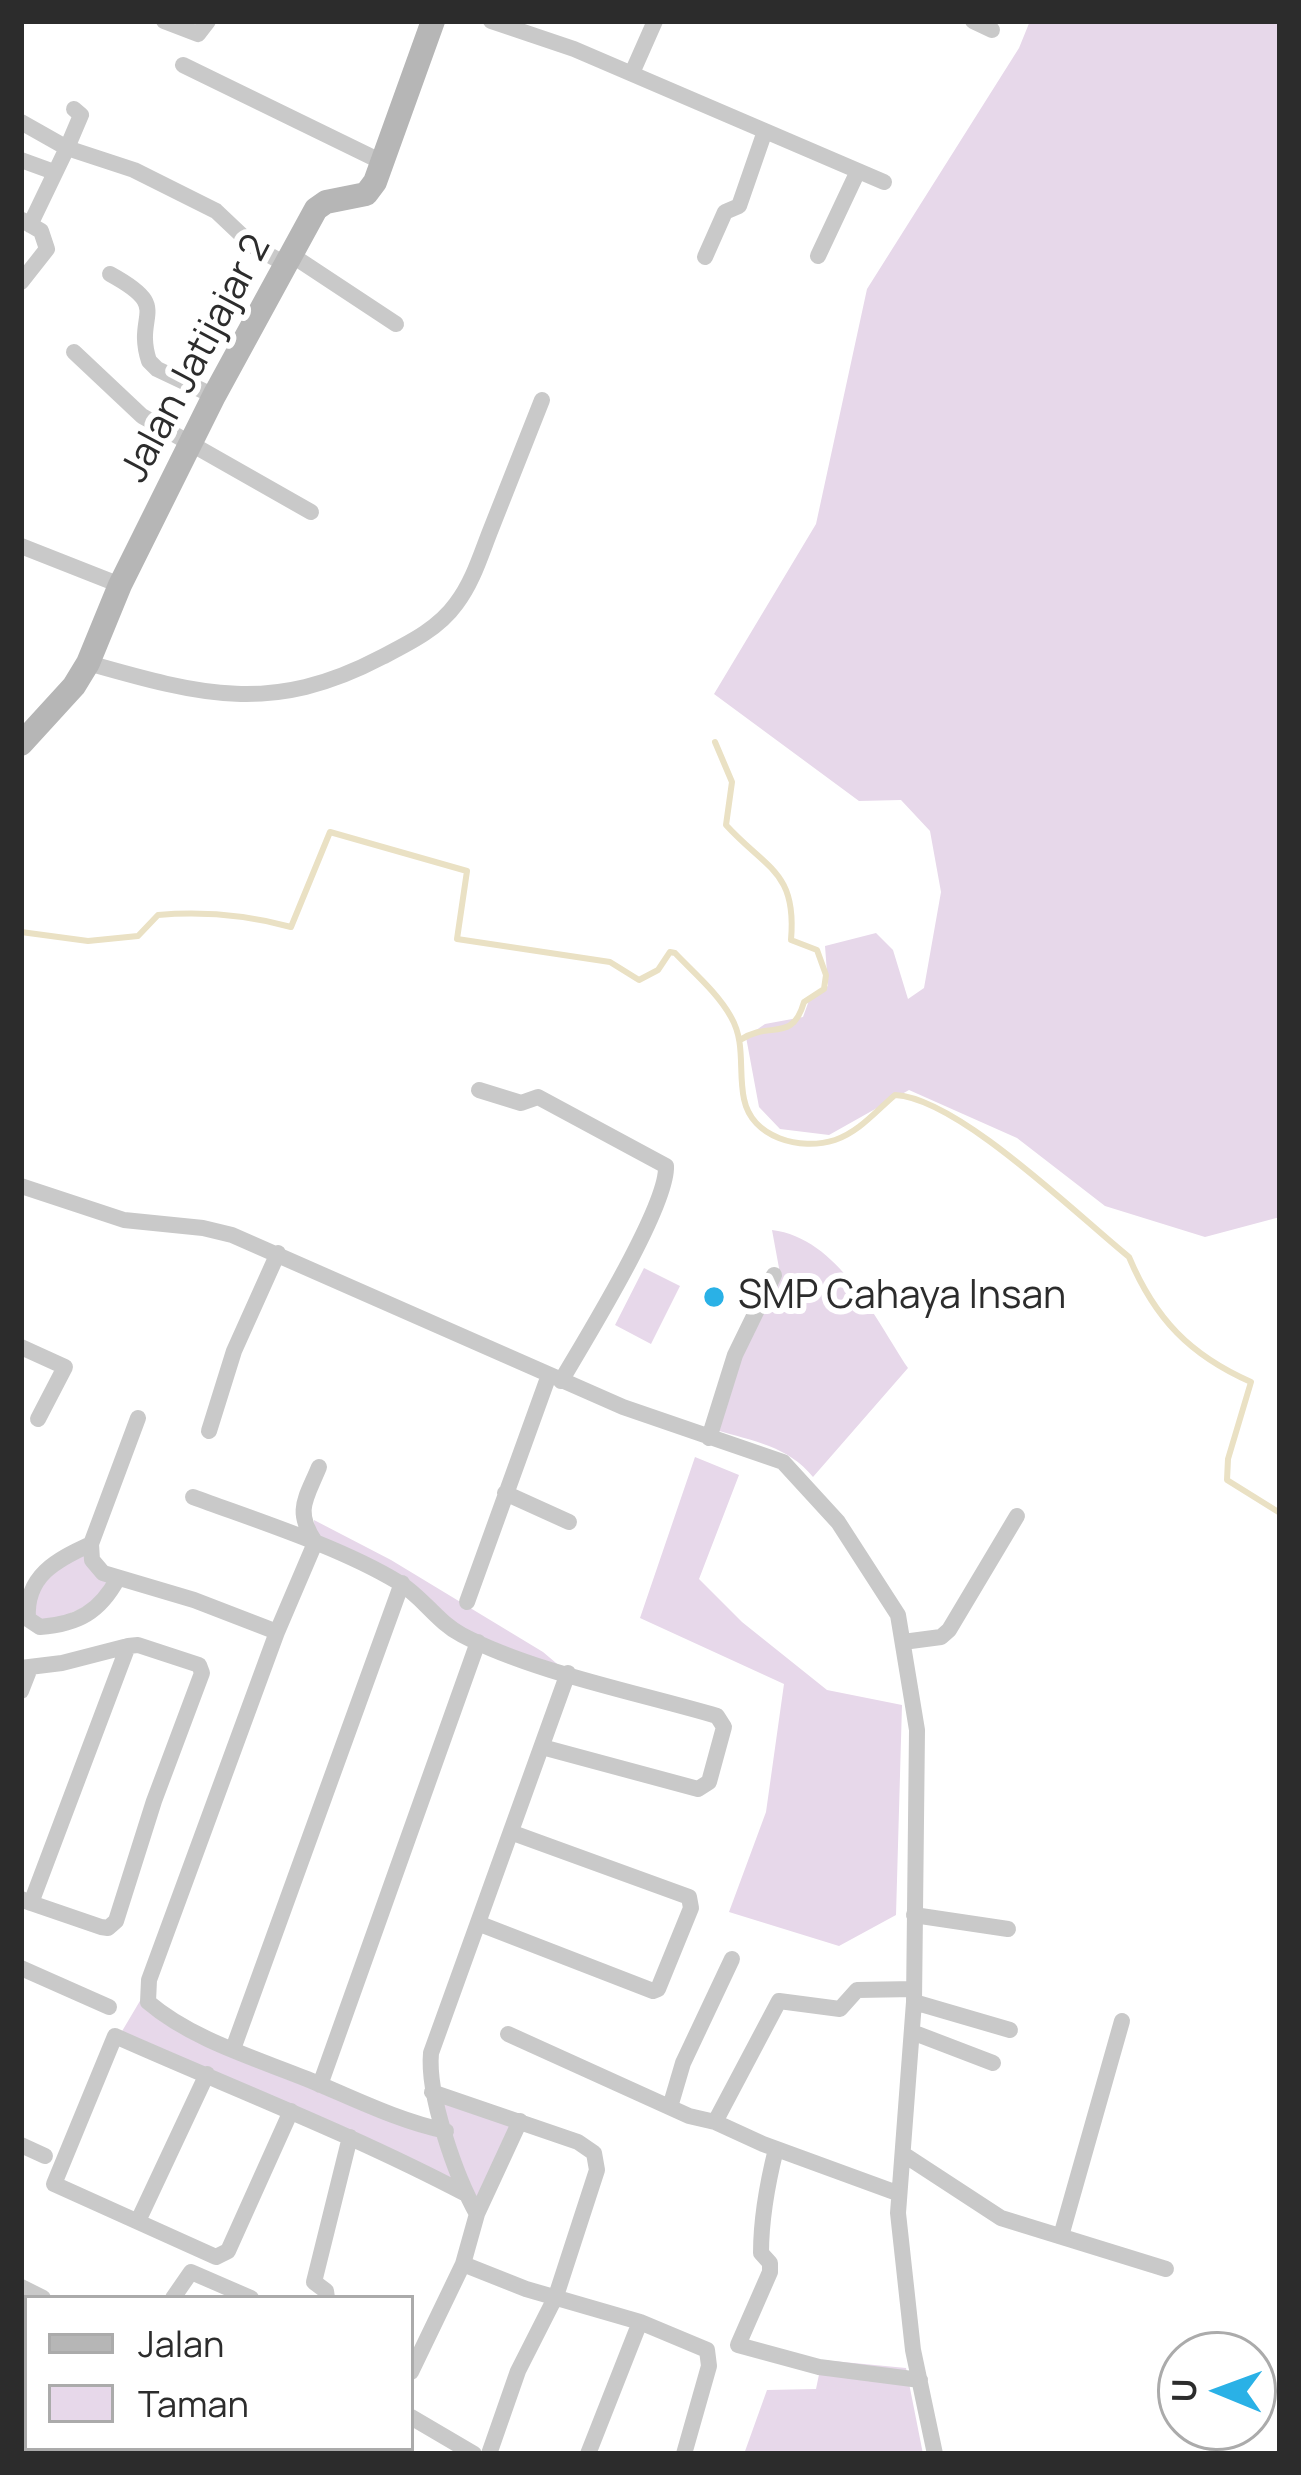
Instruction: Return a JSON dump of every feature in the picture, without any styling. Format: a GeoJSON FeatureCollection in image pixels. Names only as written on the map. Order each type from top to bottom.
{"type":"FeatureCollection","features":[{"type":"Feature","properties":{"kind":"street"},"geometry":{"type":"LineString","coordinates":[[164,21],[198,34],[208,21]]}},
{"type":"Feature","properties":{"kind":"street"},"geometry":{"type":"LineString","coordinates":[[491,21],[632,73],[884,182]]}},
{"type":"Feature","properties":{"kind":"street"},"geometry":{"type":"LineString","coordinates":[[632,73],[655,21]]}},
{"type":"Feature","properties":{"kind":"street"},"geometry":{"type":"LineString","coordinates":[[973,21],[992,30]]}},
{"type":"Feature","properties":{"kind":"street","name":"Jalan Jatijajar 2"},"geometry":{"type":"LineString","coordinates":[[21,744],[74,686],[88,663],[120,585],[214,396],[316,209],[326,202],[366,194],[433,22]]}},
{"type":"Feature","properties":{"kind":"street"},"geometry":{"type":"LineString","coordinates":[[183,64],[382,162]]}},
{"type":"Feature","properties":{"kind":"street"},"geometry":{"type":"LineString","coordinates":[[21,281],[47,249],[41,232],[26,222],[80,122],[81,115],[74,110]]}},
{"type":"Feature","properties":{"kind":"street"},"geometry":{"type":"LineString","coordinates":[[21,122],[67,148],[134,170],[216,211],[253,246],[290,261],[397,324]]}},
{"type":"Feature","properties":{"kind":"street"},"geometry":{"type":"LineString","coordinates":[[705,256],[725,212],[740,206],[765,131]]}},
{"type":"Feature","properties":{"kind":"street"},"geometry":{"type":"LineString","coordinates":[[21,160],[54,172]]}},
{"type":"Feature","properties":{"kind":"street"},"geometry":{"type":"LineString","coordinates":[[818,256],[858,171]]}},
{"type":"Feature","properties":{"kind":"street"},"geometry":{"type":"LineString","coordinates":[[110,274],[138,289],[147,300],[149,361],[214,396]]}},
{"type":"Feature","properties":{"kind":"street"},"geometry":{"type":"LineString","coordinates":[[74,352],[142,416],[311,512]]}},
{"type":"Feature","properties":{"kind":"street"},"geometry":{"type":"LineString","coordinates":[[88,663],[171,686],[251,697],[304,689],[368,665],[410,642],[440,622],[470,582],[542,400]]}},
{"type":"Feature","properties":{"kind":"street"},"geometry":{"type":"LineString","coordinates":[[21,546],[120,585]]}},
{"type":"Feature","properties":{"kind":"street"},"geometry":{"type":"LineString","coordinates":[[467,1602],[505,1493],[555,1378],[649,1219],[667,1178],[666,1166],[538,1097],[521,1103],[479,1090]]}},
{"type":"Feature","properties":{"kind":"street"},"geometry":{"type":"LineString","coordinates":[[21,1186],[124,1220],[203,1228],[278,1253],[381,1304],[555,1378],[783,1462],[838,1522],[898,1616],[917,1730],[914,1996],[897,2193],[913,2350],[935,2454]]}},
{"type":"Feature","properties":{"kind":"street"},"geometry":{"type":"LineString","coordinates":[[209,1431],[234,1351],[278,1253]]}},
{"type":"Feature","properties":{"kind":"street"},"geometry":{"type":"LineString","coordinates":[[709,1438],[735,1355],[774,1275]]}},
{"type":"Feature","properties":{"kind":"street"},"geometry":{"type":"LineString","coordinates":[[21,1347],[65,1367],[38,1419]]}},
{"type":"Feature","properties":{"kind":"street"},"geometry":{"type":"LineString","coordinates":[[138,1418],[91,1544],[92,1560],[103,1573],[278,1632]]}},
{"type":"Feature","properties":{"kind":"street"},"geometry":{"type":"LineString","coordinates":[[315,1543],[302,1522],[302,1511],[319,1467]]}},
{"type":"Feature","properties":{"kind":"street"},"geometry":{"type":"LineString","coordinates":[[505,1493],[568,1522]]}},
{"type":"Feature","properties":{"kind":"street"},"geometry":{"type":"LineString","coordinates":[[194,1497],[315,1543],[402,1583],[442,1622],[478,1642],[717,1716],[724,1727],[709,1782],[698,1789],[542,1748]]}},
{"type":"Feature","properties":{"kind":"street"},"geometry":{"type":"LineString","coordinates":[[902,1642],[941,1637],[950,1630],[1017,1516]]}},
{"type":"Feature","properties":{"kind":"street"},"geometry":{"type":"LineString","coordinates":[[315,1543],[147,1989],[148,2002],[233,2049],[446,2132]]}},
{"type":"Feature","properties":{"kind":"street"},"geometry":{"type":"LineString","coordinates":[[91,1544],[60,1558],[38,1579],[31,1592],[28,1619],[40,1627],[82,1619],[97,1610],[118,1578]]}},
{"type":"Feature","properties":{"kind":"street"},"geometry":{"type":"LineString","coordinates":[[233,2049],[402,1583]]}},
{"type":"Feature","properties":{"kind":"street"},"geometry":{"type":"LineString","coordinates":[[320,2085],[478,1642]]}},
{"type":"Feature","properties":{"kind":"street"},"geometry":{"type":"LineString","coordinates":[[21,1691],[25,1668],[128,1646],[135,1645],[200,1666],[202,1673],[116,1921],[108,1928],[26,1901],[128,1646]]}},
{"type":"Feature","properties":{"kind":"street"},"geometry":{"type":"LineString","coordinates":[[477,2214],[432,2092],[431,2054],[568,1673]]}},
{"type":"Feature","properties":{"kind":"street"},"geometry":{"type":"LineString","coordinates":[[480,1924],[653,1991],[658,1989],[691,1908],[689,1898],[513,1833]]}},
{"type":"Feature","properties":{"kind":"street"},"geometry":{"type":"LineString","coordinates":[[914,1915],[1007,1929]]}},
{"type":"Feature","properties":{"kind":"street"},"geometry":{"type":"LineString","coordinates":[[670,2107],[683,2063],[732,1959]]}},
{"type":"Feature","properties":{"kind":"street"},"geometry":{"type":"LineString","coordinates":[[21,1970],[110,2007]]}},
{"type":"Feature","properties":{"kind":"street"},"geometry":{"type":"LineString","coordinates":[[715,2122],[779,2001],[840,2009],[857,1990],[914,1996],[1010,2030]]}},
{"type":"Feature","properties":{"kind":"street"},"geometry":{"type":"LineString","coordinates":[[1060,2236],[1122,2021]]}},
{"type":"Feature","properties":{"kind":"street"},"geometry":{"type":"LineString","coordinates":[[912,2032],[993,2063]]}},
{"type":"Feature","properties":{"kind":"street"},"geometry":{"type":"LineString","coordinates":[[508,2034],[670,2107],[897,2193]]}},
{"type":"Feature","properties":{"kind":"street"},"geometry":{"type":"LineString","coordinates":[[291,2111],[228,2251],[216,2257],[54,2184],[115,2036],[207,2074],[291,2111],[350,2137],[466,2194]]}},
{"type":"Feature","properties":{"kind":"street"},"geometry":{"type":"LineString","coordinates":[[138,2221],[207,2074]]}},
{"type":"Feature","properties":{"kind":"street"},"geometry":{"type":"LineString","coordinates":[[432,2092],[578,2142],[594,2153],[597,2170],[556,2296],[518,2371],[489,2454]]}},
{"type":"Feature","properties":{"kind":"street"},"geometry":{"type":"LineString","coordinates":[[414,2366],[463,2264],[477,2214],[520,2121]]}},
{"type":"Feature","properties":{"kind":"street"},"geometry":{"type":"LineString","coordinates":[[327,2295],[314,2282],[350,2137]]}},
{"type":"Feature","properties":{"kind":"street"},"geometry":{"type":"LineString","coordinates":[[21,2145],[45,2156]]}},
{"type":"Feature","properties":{"kind":"street"},"geometry":{"type":"LineString","coordinates":[[776,2149],[761,2211],[766,2226],[761,2253],[770,2263],[770,2272],[738,2345],[819,2367],[920,2380]]}},
{"type":"Feature","properties":{"kind":"street"},"geometry":{"type":"LineString","coordinates":[[903,2154],[1001,2218],[1166,2269]]}},
{"type":"Feature","properties":{"kind":"street"},"geometry":{"type":"LineString","coordinates":[[463,2264],[526,2289],[640,2322],[707,2350],[709,2366],[684,2454]]}},
{"type":"Feature","properties":{"kind":"street"},"geometry":{"type":"LineString","coordinates":[[175,2295],[190,2272],[244,2295]]}},
{"type":"Feature","properties":{"kind":"street"},"geometry":{"type":"LineString","coordinates":[[588,2454],[640,2322]]}},
{"type":"Feature","properties":{"kind":"street"},"geometry":{"type":"LineString","coordinates":[[414,2419],[474,2454]]}},
{"type":"Feature","properties":{"kind":"green space"},"geometry":{"type":"Polygon","coordinates":[[[1030,21],[1280,21],[1280,1217],[1205,1237],[1105,1206],[1017,1138],[909,1090],[829,1135],[780,1129],[759,1107],[746,1037],[765,1024],[803,1017],[811,995],[828,986],[825,946],[876,933],[893,950],[908,999],[924,988],[941,892],[930,831],[901,800],[859,801],[714,694],[816,524],[867,289],[1019,48],[1030,21]]]}},
{"type":"Feature","properties":{"kind":"green space"},"geometry":{"type":"Polygon","coordinates":[[[772,1230],[795,1236],[835,1264],[868,1304],[908,1368],[813,1477],[781,1451],[716,1430],[746,1336],[779,1268],[772,1230]]]}},
{"type":"Feature","properties":{"kind":"green space"},"geometry":{"type":"Polygon","coordinates":[[[644,1268],[680,1286],[651,1344],[615,1325],[644,1268]]]}},
{"type":"Feature","properties":{"kind":"green space"},"geometry":{"type":"Polygon","coordinates":[[[695,1457],[739,1475],[699,1579],[742,1622],[827,1690],[902,1705],[896,1915],[839,1946],[729,1912],[766,1812],[784,1684],[640,1618],[695,1457]]]}},
{"type":"Feature","properties":{"kind":"green space"},"geometry":{"type":"Polygon","coordinates":[[[314,1520],[391,1560],[543,1652],[568,1673],[478,1642],[402,1583],[315,1543],[314,1520]]]}},
{"type":"Feature","properties":{"kind":"green space"},"geometry":{"type":"Polygon","coordinates":[[[91,1544],[93,1560],[118,1578],[108,1596],[40,1627],[28,1608],[30,1592],[91,1544]]]}},
{"type":"Feature","properties":{"kind":"green space"},"geometry":{"type":"Polygon","coordinates":[[[147,1989],[160,2012],[445,2131],[432,2092],[520,2121],[477,2214],[466,2194],[118,2038],[147,1989]]]}},
{"type":"Feature","properties":{"kind":"green space"},"geometry":{"type":"Polygon","coordinates":[[[822,2360],[906,2368],[923,2454],[744,2454],[767,2390],[816,2389],[822,2360]]]}},
{"type":"Feature","properties":{"kind":"waterway"},"geometry":{"type":"LineString","coordinates":[[715,742],[732,782],[726,825],[776,873],[789,899],[791,940],[817,950],[826,975],[824,989],[804,1002],[793,1023],[740,1040]]}},
{"type":"Feature","properties":{"kind":"waterway"},"geometry":{"type":"LineString","coordinates":[[21,932],[88,941],[138,936],[158,915],[192,914],[291,927],[330,832],[467,871],[457,939],[610,962],[639,980],[658,970],[670,952],[675,953],[731,1017],[739,1037],[744,1099],[767,1132],[793,1142],[821,1143],[852,1132],[895,1095],[921,1101],[983,1137],[1129,1257],[1150,1299],[1177,1333],[1210,1360],[1251,1382],[1228,1459],[1227,1480],[1280,1513]]}},
{"type":"Feature","properties":{"kind":"place","name":"SMP Cahaya Insan"},"geometry":{"type":"Point","coordinates":[714,1297]}}]}
